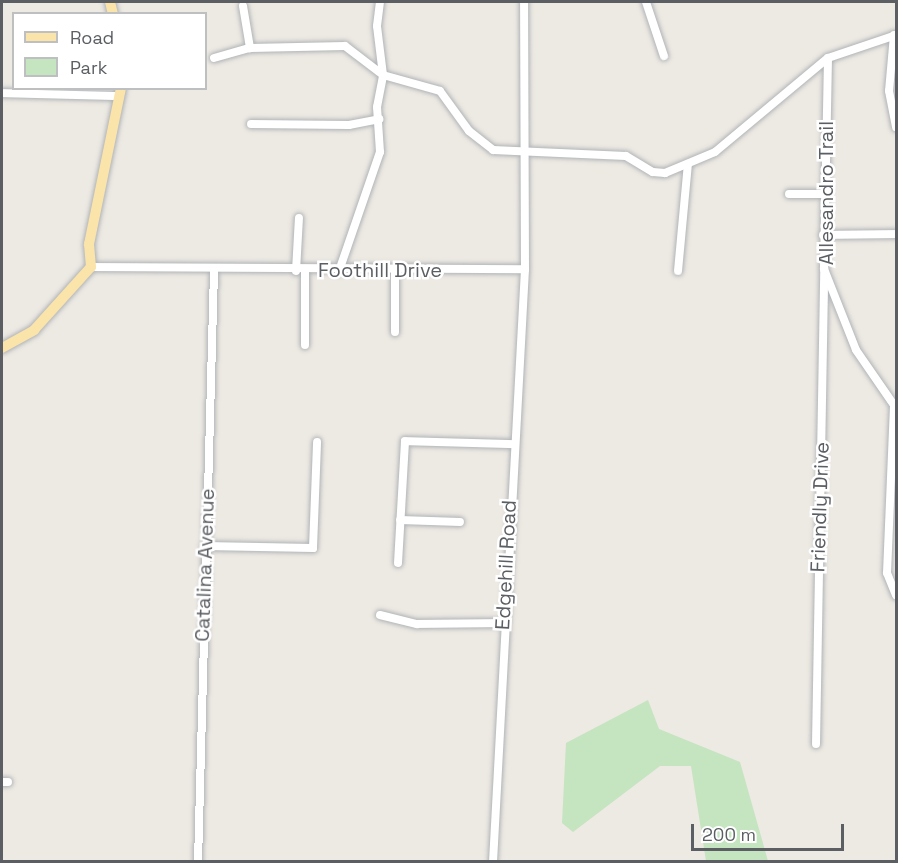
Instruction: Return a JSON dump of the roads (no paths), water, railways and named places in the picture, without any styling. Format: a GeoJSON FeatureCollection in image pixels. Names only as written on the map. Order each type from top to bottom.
{"type":"FeatureCollection","features":[{"type":"Feature","properties":{"kind":"main road"},"geometry":{"type":"LineString","coordinates":[[2,348],[34,330],[90,267],[89,244],[120,92]]}},
{"type":"Feature","properties":{"kind":"street"},"geometry":{"type":"LineString","coordinates":[[339,271],[378,162],[376,96],[383,75],[377,26],[380,2]]}},
{"type":"Feature","properties":{"kind":"street"},"geometry":{"type":"LineString","coordinates":[[524,2],[525,269]]}},
{"type":"Feature","properties":{"kind":"street"},"geometry":{"type":"LineString","coordinates":[[646,2],[664,56]]}},
{"type":"Feature","properties":{"kind":"street"},"geometry":{"type":"LineString","coordinates":[[243,6],[250,48]]}},
{"type":"Feature","properties":{"kind":"street"},"geometry":{"type":"LineString","coordinates":[[214,58],[250,48],[345,46],[383,75],[431,85],[483,145],[501,152],[626,156],[652,172],[665,173],[716,152],[828,58],[895,35],[889,91],[897,127]]}},
{"type":"Feature","properties":{"kind":"street","name":"Allesandro Trail"},"geometry":{"type":"LineString","coordinates":[[828,58],[823,194],[824,269],[856,350],[896,407],[887,573],[897,595]]}},
{"type":"Feature","properties":{"kind":"street"},"geometry":{"type":"LineString","coordinates":[[2,93],[120,92]]}},
{"type":"Feature","properties":{"kind":"street"},"geometry":{"type":"LineString","coordinates":[[251,124],[349,124],[378,119]]}},
{"type":"Feature","properties":{"kind":"street"},"geometry":{"type":"LineString","coordinates":[[678,271],[688,164]]}},
{"type":"Feature","properties":{"kind":"street"},"geometry":{"type":"LineString","coordinates":[[789,194],[823,194]]}},
{"type":"Feature","properties":{"kind":"street"},"geometry":{"type":"LineString","coordinates":[[298,218],[305,345]]}},
{"type":"Feature","properties":{"kind":"street"},"geometry":{"type":"LineString","coordinates":[[823,235],[897,234]]}},
{"type":"Feature","properties":{"kind":"street","name":"Foothill Drive"},"geometry":{"type":"LineString","coordinates":[[90,267],[301,271],[525,269]]}},
{"type":"Feature","properties":{"kind":"street","name":"Catalina Avenue"},"geometry":{"type":"LineString","coordinates":[[198,861],[214,269]]}},
{"type":"Feature","properties":{"kind":"street","name":"Edgehill Road"},"geometry":{"type":"LineString","coordinates":[[493,861],[503,623],[525,269]]}},
{"type":"Feature","properties":{"kind":"street","name":"Friendly Drive"},"geometry":{"type":"LineString","coordinates":[[816,744],[824,269]]}},
{"type":"Feature","properties":{"kind":"street"},"geometry":{"type":"LineString","coordinates":[[395,270],[395,332]]}},
{"type":"Feature","properties":{"kind":"street"},"geometry":{"type":"LineString","coordinates":[[398,563],[405,441],[513,444]]}},
{"type":"Feature","properties":{"kind":"street"},"geometry":{"type":"LineString","coordinates":[[205,546],[313,548],[317,442]]}},
{"type":"Feature","properties":{"kind":"street"},"geometry":{"type":"LineString","coordinates":[[400,520],[460,522]]}},
{"type":"Feature","properties":{"kind":"street"},"geometry":{"type":"LineString","coordinates":[[380,615],[417,624],[503,623]]}}]}
